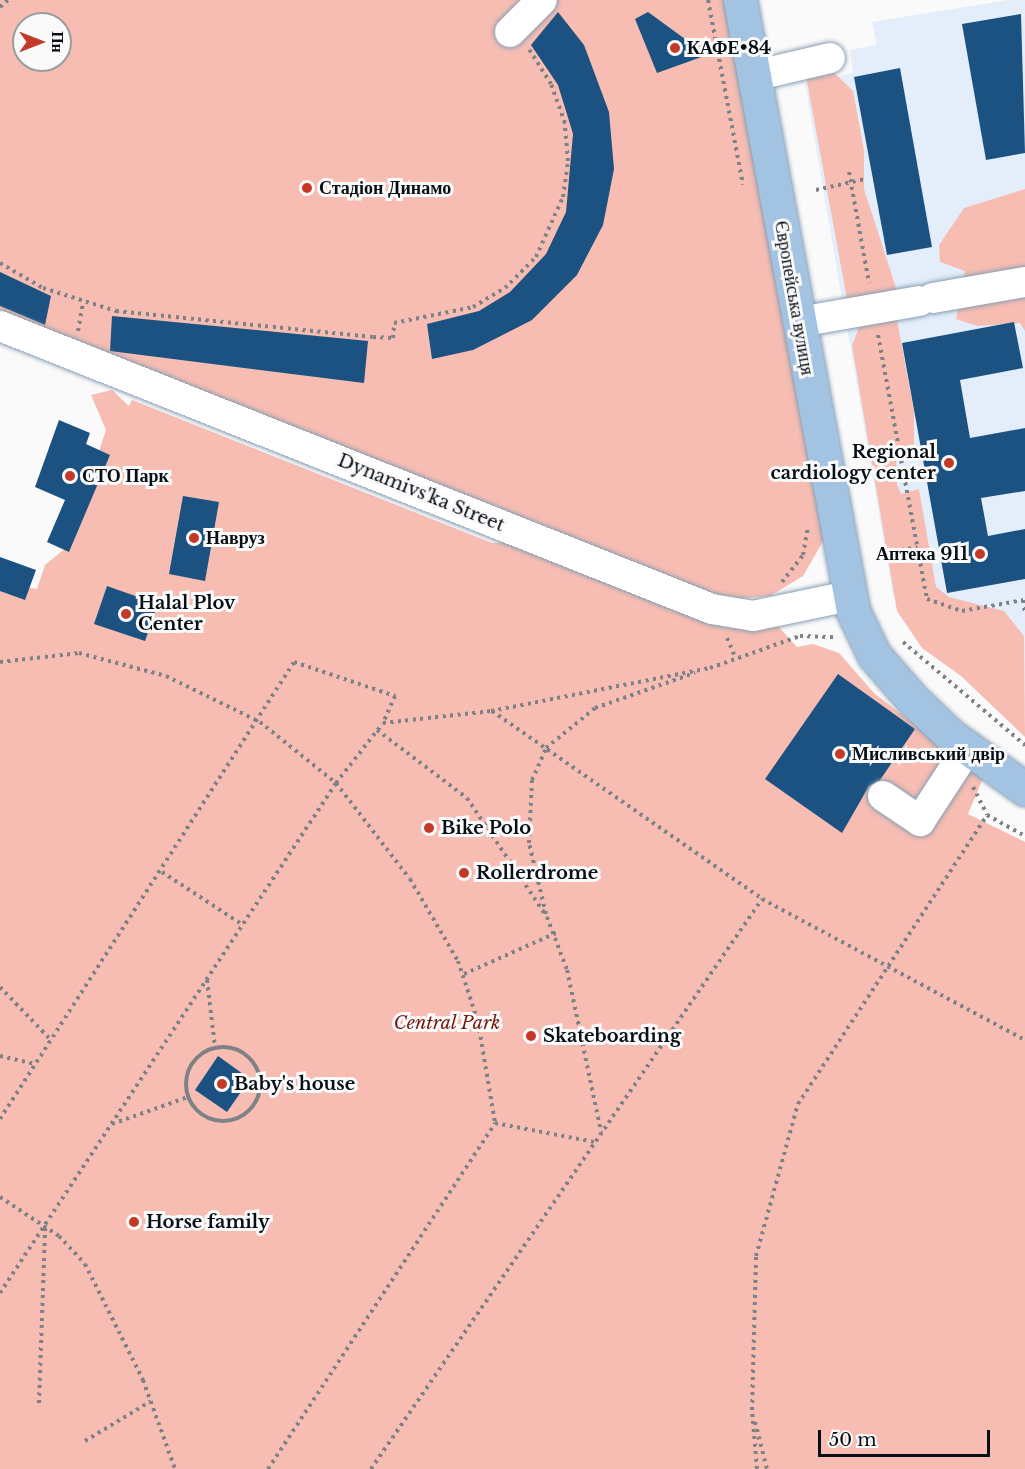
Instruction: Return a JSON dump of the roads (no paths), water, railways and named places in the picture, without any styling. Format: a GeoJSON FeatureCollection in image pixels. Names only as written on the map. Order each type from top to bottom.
{"type":"FeatureCollection","features":[{"type":"Feature","properties":{"kind":"main road","name":"Європейська вулиця"},"geometry":{"type":"LineString","coordinates":[[740,0],[849,596],[874,655],[967,749],[1025,789]]}},
{"type":"Feature","properties":{"kind":"street"},"geometry":{"type":"LineString","coordinates":[[510,32],[542,0]]}},
{"type":"Feature","properties":{"kind":"street"},"geometry":{"type":"LineString","coordinates":[[754,76],[831,57]]}},
{"type":"Feature","properties":{"kind":"street"},"geometry":{"type":"LineString","coordinates":[[799,322],[1025,282]]}},
{"type":"Feature","properties":{"kind":"street","name":"Dynamivs'ka Street"},"geometry":{"type":"LineString","coordinates":[[0,326],[712,609],[753,616],[849,596]]}},
{"type":"Feature","properties":{"kind":"street"},"geometry":{"type":"LineString","coordinates":[[883,796],[920,821],[967,749]]}},
{"type":"Feature","properties":{"kind":"place","name":"КАФЕ•84"},"geometry":{"type":"Point","coordinates":[675,48]}},
{"type":"Feature","properties":{"kind":"place","name":"Стадіон Динамо"},"geometry":{"type":"Point","coordinates":[307,188]}},
{"type":"Feature","properties":{"kind":"place","name":"Regional cardiology center"},"geometry":{"type":"Point","coordinates":[949,463]}},
{"type":"Feature","properties":{"kind":"place","name":"СТО Парк"},"geometry":{"type":"Point","coordinates":[70,476]}},
{"type":"Feature","properties":{"kind":"place","name":"Навруз"},"geometry":{"type":"Point","coordinates":[194,538]}},
{"type":"Feature","properties":{"kind":"place","name":"Аптека 911"},"geometry":{"type":"Point","coordinates":[980,554]}},
{"type":"Feature","properties":{"kind":"place","name":"Halal Plov Center"},"geometry":{"type":"Point","coordinates":[126,614]}},
{"type":"Feature","properties":{"kind":"place","name":"Мисливський двір"},"geometry":{"type":"Point","coordinates":[840,754]}},
{"type":"Feature","properties":{"kind":"place","name":"Bike Polo"},"geometry":{"type":"Point","coordinates":[429,828]}},
{"type":"Feature","properties":{"kind":"place","name":"Rollerdrome"},"geometry":{"type":"Point","coordinates":[464,873]}},
{"type":"Feature","properties":{"kind":"place","name":"Skateboarding"},"geometry":{"type":"Point","coordinates":[531,1036]}},
{"type":"Feature","properties":{"kind":"place","name":"Baby's house"},"geometry":{"type":"Point","coordinates":[222,1084]}},
{"type":"Feature","properties":{"kind":"place","name":"Horse family"},"geometry":{"type":"Point","coordinates":[134,1222]}},
{"type":"Feature","properties":{"kind":"park label","name":"Central Park"},"geometry":{"type":"Point","coordinates":[447,1023]}}]}
